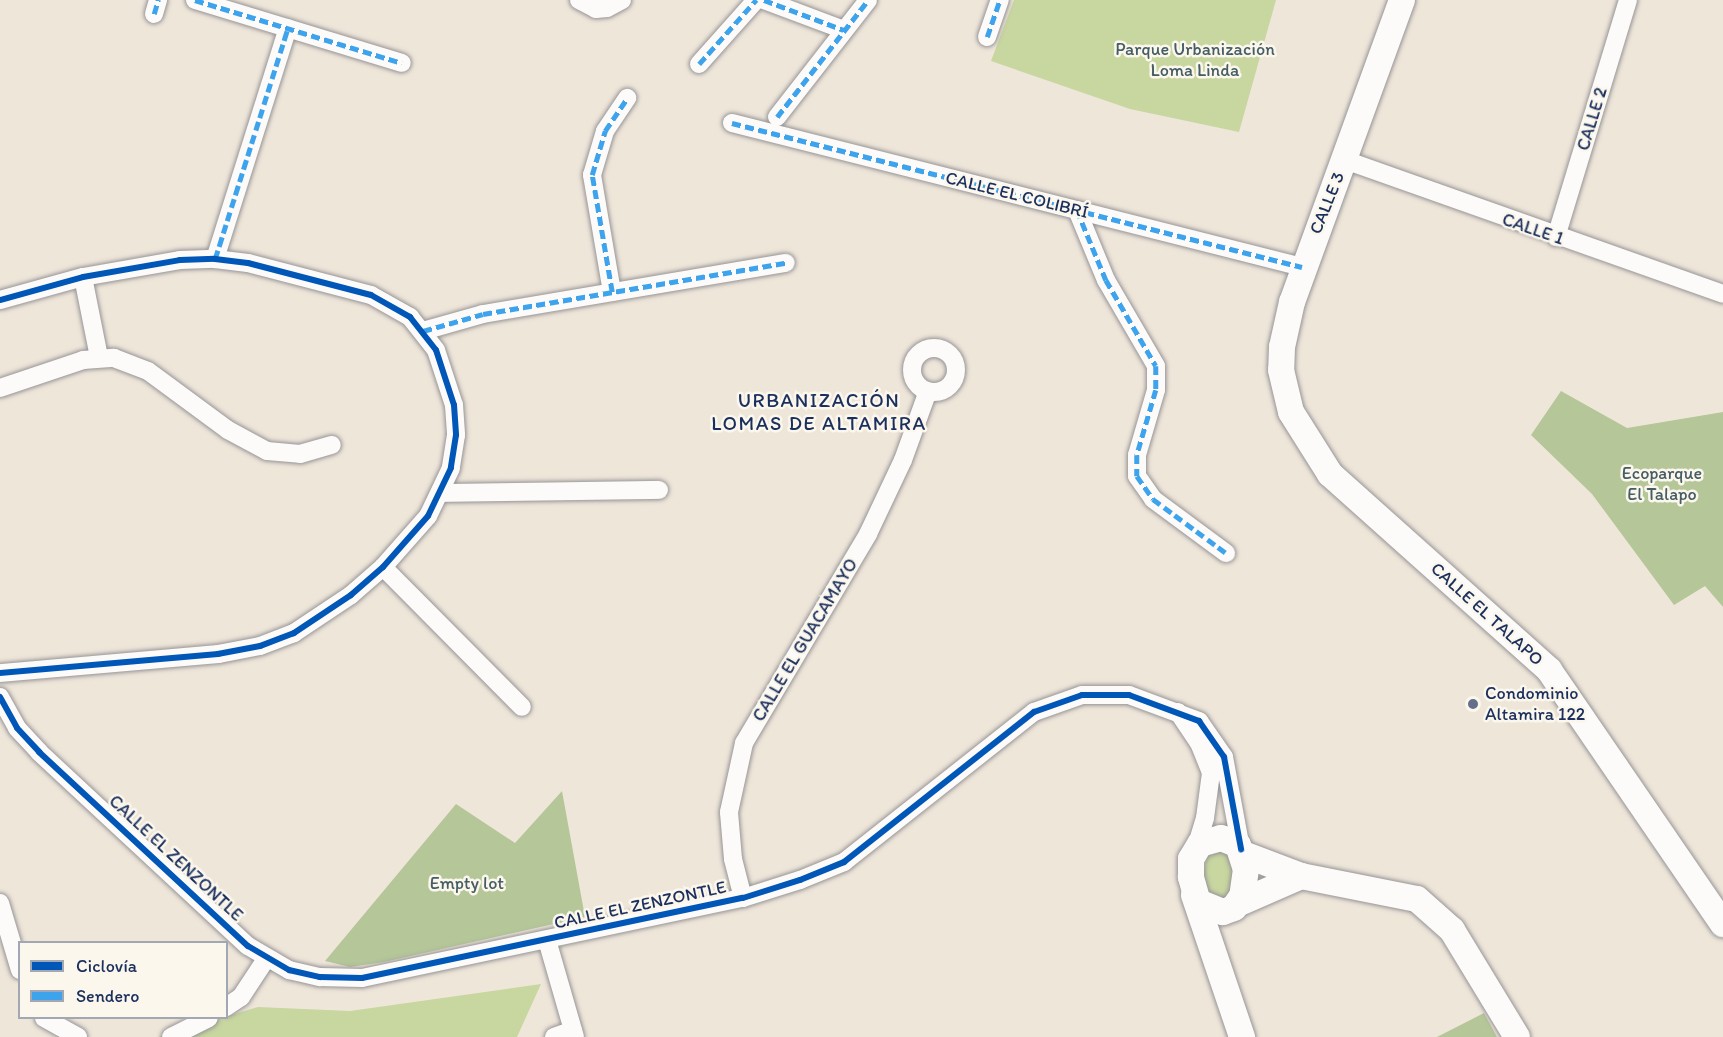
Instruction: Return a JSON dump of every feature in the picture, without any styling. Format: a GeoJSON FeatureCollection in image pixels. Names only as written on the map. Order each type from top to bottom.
{"type":"FeatureCollection","features":[{"type":"Feature","properties":{"kind":"street"},"geometry":{"type":"LineString","coordinates":[[195,0],[402,63]]}},
{"type":"Feature","properties":{"kind":"street"},"geometry":{"type":"LineString","coordinates":[[582,3],[608,8],[622,0]]}},
{"type":"Feature","properties":{"kind":"street"},"geometry":{"type":"LineString","coordinates":[[699,64],[756,0]]}},
{"type":"Feature","properties":{"kind":"street"},"geometry":{"type":"LineString","coordinates":[[764,0],[844,30]]}},
{"type":"Feature","properties":{"kind":"street"},"geometry":{"type":"LineString","coordinates":[[777,117],[868,0]]}},
{"type":"Feature","properties":{"kind":"street"},"geometry":{"type":"LineString","coordinates":[[987,37],[1000,0]]}},
{"type":"Feature","properties":{"kind":"street","name":"CALLE 3"},"geometry":{"type":"LineString","coordinates":[[1291,412],[1281,370],[1282,347],[1302,267],[1345,160],[1402,0]]}},
{"type":"Feature","properties":{"kind":"street","name":"CALLE 2"},"geometry":{"type":"LineString","coordinates":[[1556,237],[1628,0]]}},
{"type":"Feature","properties":{"kind":"street"},"geometry":{"type":"LineString","coordinates":[[215,260],[288,28]]}},
{"type":"Feature","properties":{"kind":"street"},"geometry":{"type":"LineString","coordinates":[[612,292],[592,175],[605,130],[627,98]]}},
{"type":"Feature","properties":{"kind":"street","name":"CALLE EL COLIBRÍ"},"geometry":{"type":"LineString","coordinates":[[732,123],[1302,267]]}},
{"type":"Feature","properties":{"kind":"street","name":"CALLE 1"},"geometry":{"type":"LineString","coordinates":[[1345,160],[1556,237],[1723,294]]}},
{"type":"Feature","properties":{"kind":"street"},"geometry":{"type":"LineString","coordinates":[[1077,210],[1107,280],[1156,366],[1156,390],[1137,455],[1137,476],[1153,499],[1226,553]]}},
{"type":"Feature","properties":{"kind":"street"},"geometry":{"type":"LineString","coordinates":[[0,300],[83,277],[180,260],[248,263],[371,295],[410,317],[423,331],[448,377],[454,405],[456,435],[451,468],[441,494],[428,516],[383,567],[319,620],[260,646],[218,654],[0,673]]}},
{"type":"Feature","properties":{"kind":"street"},"geometry":{"type":"LineString","coordinates":[[423,331],[483,314],[786,263]]}},
{"type":"Feature","properties":{"kind":"street"},"geometry":{"type":"LineString","coordinates":[[83,277],[99,357]]}},
{"type":"Feature","properties":{"kind":"street"},"geometry":{"type":"LineString","coordinates":[[0,388],[99,357],[148,371],[228,430],[267,451],[300,454],[332,445]]}},
{"type":"Feature","properties":{"kind":"street","name":"CALLE EL GUACAMAYO"},"geometry":{"type":"LineString","coordinates":[[743,898],[733,859],[729,812],[744,743],[868,534],[903,460],[928,391]]}},
{"type":"Feature","properties":{"kind":"street","name":"CALLE EL TALAPO"},"geometry":{"type":"LineString","coordinates":[[1291,412],[1330,474],[1549,670],[1723,924]]}},
{"type":"Feature","properties":{"kind":"street"},"geometry":{"type":"LineString","coordinates":[[441,494],[659,490]]}},
{"type":"Feature","properties":{"kind":"street"},"geometry":{"type":"LineString","coordinates":[[383,567],[522,707]]}},
{"type":"Feature","properties":{"kind":"street","name":"CALLE EL ZENZONTLE"},"geometry":{"type":"LineString","coordinates":[[0,697],[17,728],[39,752],[266,959],[320,977],[362,978],[743,898],[844,862],[1035,712],[1063,700],[1107,694],[1150,700],[1199,721],[1224,757],[1242,852]]}},
{"type":"Feature","properties":{"kind":"street"},"geometry":{"type":"LineString","coordinates":[[1177,711],[1199,743],[1211,773],[1205,819],[1191,868],[1194,894],[1224,977],[1242,1037]]}},
{"type":"Feature","properties":{"kind":"street"},"geometry":{"type":"LineString","coordinates":[[1195,851],[1206,840],[1221,838],[1234,842],[1242,852],[1301,876],[1417,899],[1452,930],[1517,1037]]}},
{"type":"Feature","properties":{"kind":"street"},"geometry":{"type":"LineString","coordinates":[[1224,977],[1233,907],[1244,890],[1242,852]]}},
{"type":"Feature","properties":{"kind":"street"},"geometry":{"type":"LineString","coordinates":[[1194,894],[1202,907],[1233,907],[1301,876]]}},
{"type":"Feature","properties":{"kind":"street"},"geometry":{"type":"LineString","coordinates":[[0,903],[18,963]]}},
{"type":"Feature","properties":{"kind":"street"},"geometry":{"type":"LineString","coordinates":[[547,940],[574,1033],[554,1037]]}},
{"type":"Feature","properties":{"kind":"street"},"geometry":{"type":"LineString","coordinates":[[228,1006],[241,997],[266,959]]}},
{"type":"Feature","properties":{"kind":"street"},"geometry":{"type":"LineString","coordinates":[[47,1019],[78,1037]]}},
{"type":"Feature","properties":{"kind":"street"},"geometry":{"type":"LineString","coordinates":[[171,1037],[205,1019]]}},
{"type":"Feature","properties":{"kind":"green space","name":"Parque Urbanización Loma Linda"},"geometry":{"type":"Polygon","coordinates":[[[1014,0],[1276,0],[1239,132],[1130,109],[991,61],[1014,0]]]}},
{"type":"Feature","properties":{"kind":"green space","name":"Ecoparque El Talapo"},"geometry":{"type":"Polygon","coordinates":[[[1561,391],[1627,428],[1723,412],[1723,607],[1705,586],[1674,605],[1592,494],[1531,435],[1561,391]]]}},
{"type":"Feature","properties":{"kind":"green space","name":"Empty lot"},"geometry":{"type":"Polygon","coordinates":[[[562,791],[585,917],[384,962],[350,967],[325,961],[456,804],[515,843],[562,791]]]}},
{"type":"Feature","properties":{"kind":"green space"},"geometry":{"type":"Polygon","coordinates":[[[1217,847],[1235,857],[1232,897],[1214,900],[1205,888],[1204,871],[1208,852],[1217,847]]]}},
{"type":"Feature","properties":{"kind":"green space"},"geometry":{"type":"Polygon","coordinates":[[[541,984],[517,1037],[158,1037],[218,1019],[228,1019],[228,1016],[258,1007],[350,1011],[541,984]]]}},
{"type":"Feature","properties":{"kind":"green space"},"geometry":{"type":"Polygon","coordinates":[[[1484,1013],[1497,1037],[1437,1037],[1484,1013]]]}},
{"type":"Feature","properties":{"kind":"marked path"},"geometry":{"type":"LineString","coordinates":[[154,14],[158,0]]}},
{"type":"Feature","properties":{"kind":"marked path"},"geometry":{"type":"LineString","coordinates":[[195,0],[402,63]]}},
{"type":"Feature","properties":{"kind":"marked path"},"geometry":{"type":"LineString","coordinates":[[699,64],[756,0]]}},
{"type":"Feature","properties":{"kind":"marked path"},"geometry":{"type":"LineString","coordinates":[[764,0],[844,30]]}},
{"type":"Feature","properties":{"kind":"marked path"},"geometry":{"type":"LineString","coordinates":[[777,117],[868,0]]}},
{"type":"Feature","properties":{"kind":"marked path"},"geometry":{"type":"LineString","coordinates":[[987,37],[1000,0]]}},
{"type":"Feature","properties":{"kind":"marked path"},"geometry":{"type":"LineString","coordinates":[[215,259],[288,28]]}},
{"type":"Feature","properties":{"kind":"marked path"},"geometry":{"type":"LineString","coordinates":[[612,292],[592,175],[605,131],[627,98]]}},
{"type":"Feature","properties":{"kind":"marked path"},"geometry":{"type":"LineString","coordinates":[[732,123],[1302,267]]}},
{"type":"Feature","properties":{"kind":"marked path"},"geometry":{"type":"LineString","coordinates":[[1077,210],[1106,280],[1156,366],[1156,390],[1137,455],[1137,476],[1153,499],[1226,553]]}},
{"type":"Feature","properties":{"kind":"marked path"},"geometry":{"type":"LineString","coordinates":[[423,331],[483,314],[786,263]]}},
{"type":"Feature","properties":{"kind":"cycle path"},"geometry":{"type":"LineString","coordinates":[[0,300],[83,277],[180,260],[215,259],[248,263],[371,295],[410,317],[436,350],[454,405],[456,435],[451,468],[428,516],[383,567],[351,595],[294,633],[260,646],[218,654],[0,673]]}},
{"type":"Feature","properties":{"kind":"cycle path"},"geometry":{"type":"LineString","coordinates":[[0,697],[17,728],[39,752],[248,946],[289,970],[320,977],[362,978],[743,898],[800,880],[844,862],[1034,712],[1082,695],[1129,695],[1199,721],[1224,757],[1241,849]]}},
{"type":"Feature","properties":{"kind":"place","name":"Condominio Altamira 122"},"geometry":{"type":"Point","coordinates":[1473,704]}},
{"type":"Feature","properties":{"kind":"district","name":"URBANIZACIÓN LOMAS DE ALTAMIRA"},"geometry":{"type":"Point","coordinates":[819,412]}}]}
